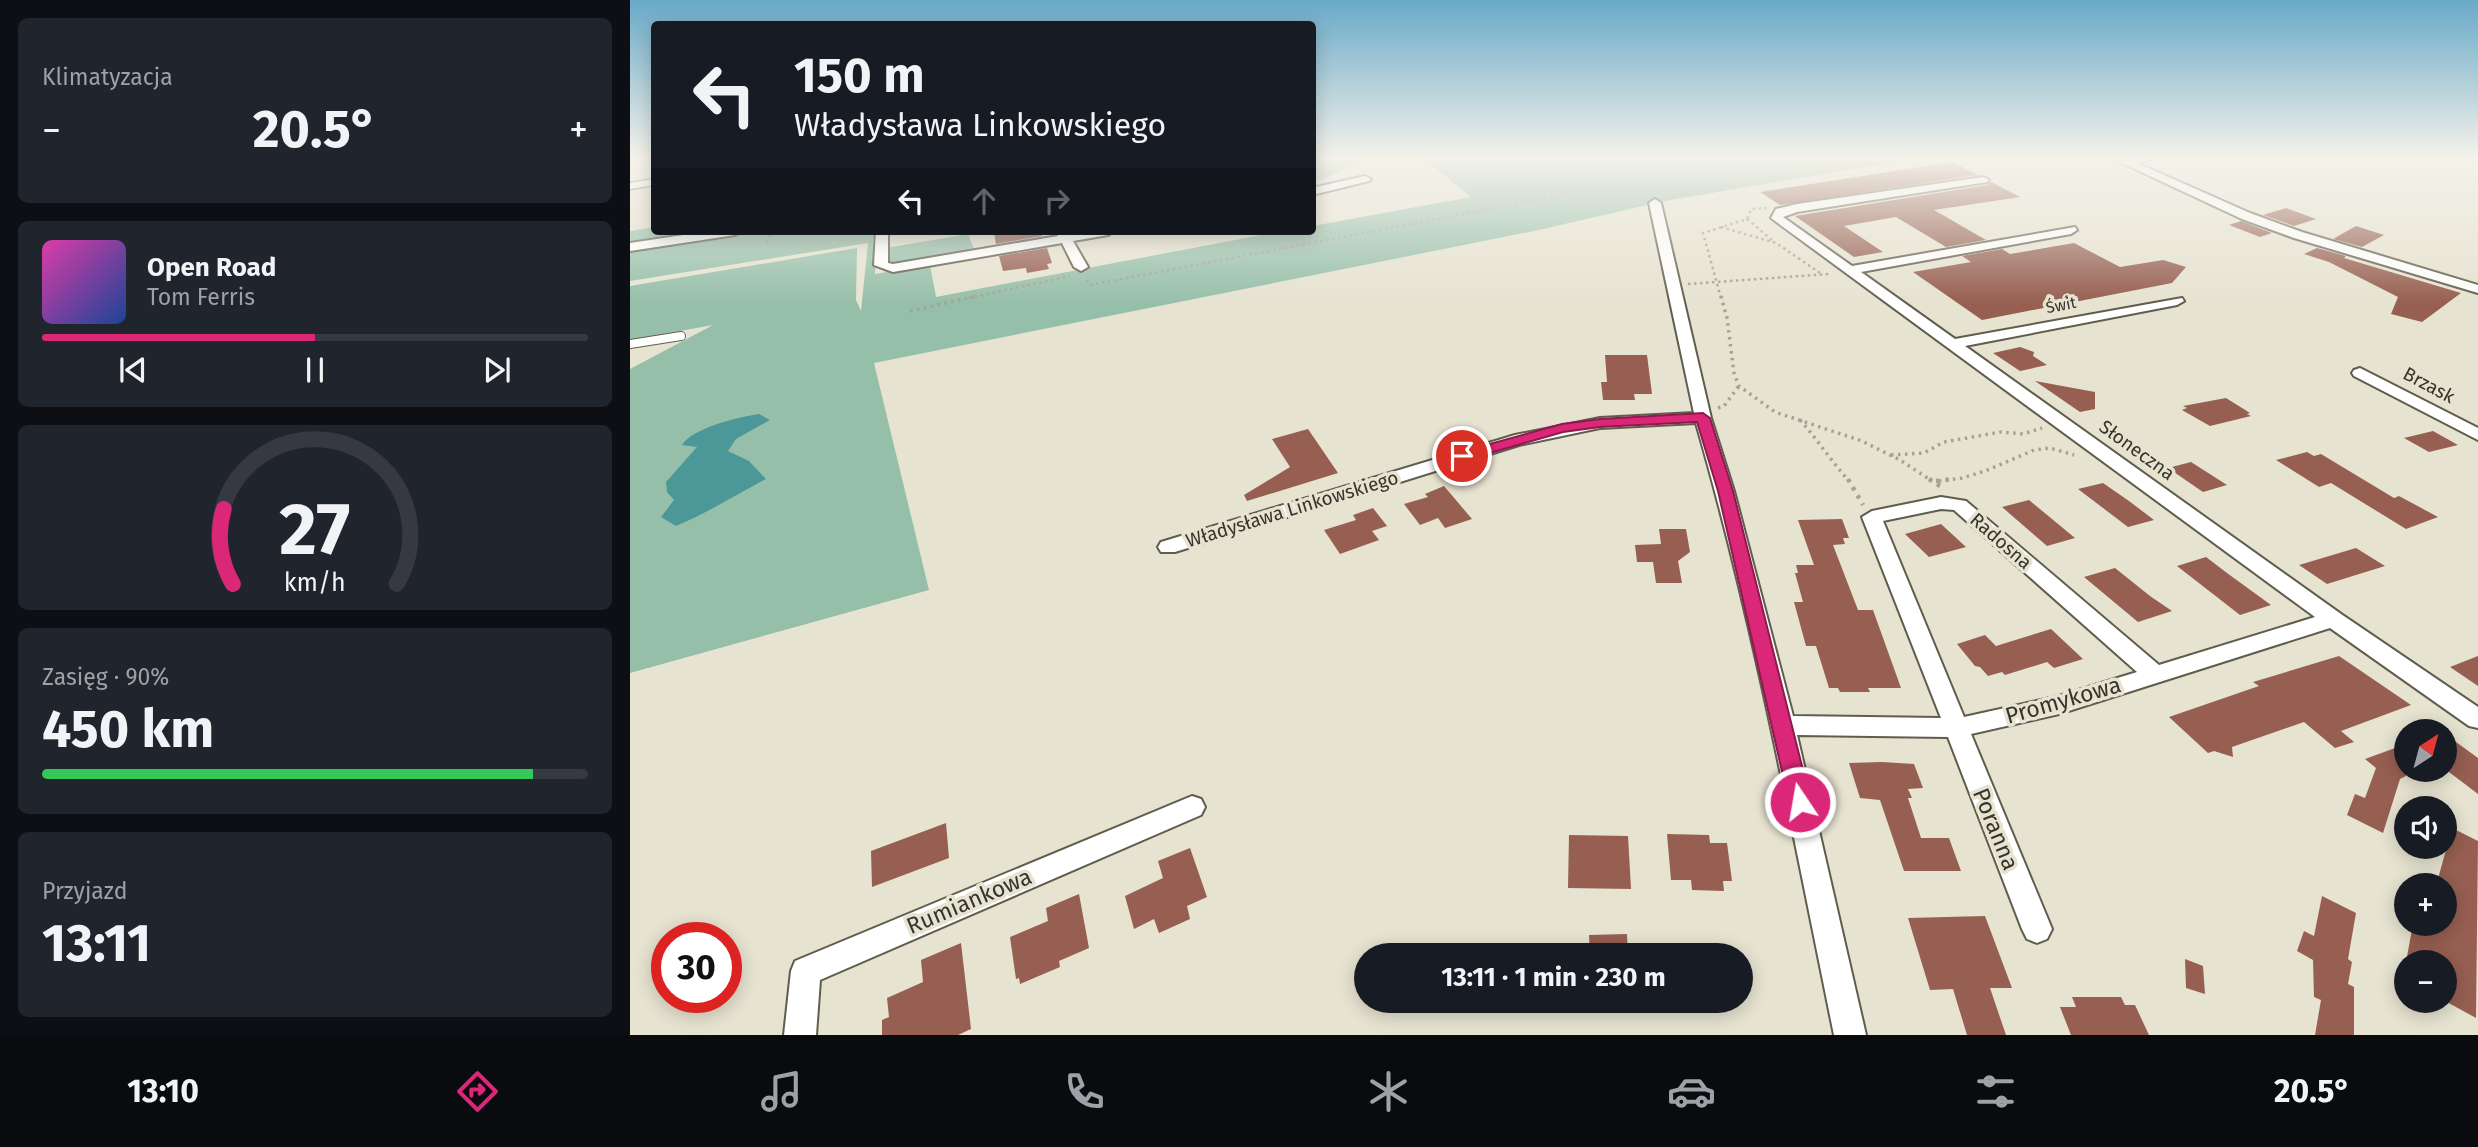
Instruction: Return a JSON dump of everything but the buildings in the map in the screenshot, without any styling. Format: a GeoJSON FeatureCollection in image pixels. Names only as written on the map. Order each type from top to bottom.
{"type":"FeatureCollection","features":[{"type":"Feature","properties":{"kind":"street"},"geometry":{"type":"LineString","coordinates":[[1662,206],[1675,286],[1703,418],[1726,491],[1783,725],[1850,1035]]}},
{"type":"Feature","properties":{"kind":"street"},"geometry":{"type":"LineString","coordinates":[[1784,211],[1814,206]]}},
{"type":"Feature","properties":{"kind":"street"},"geometry":{"type":"LineString","coordinates":[[2224,206],[2298,235],[2478,289]]}},
{"type":"Feature","properties":{"kind":"street","name":"Słoneczna"},"geometry":{"type":"LineString","coordinates":[[1784,211],[1777,218],[2333,618],[2478,719]]}},
{"type":"Feature","properties":{"kind":"street"},"geometry":{"type":"LineString","coordinates":[[1850,270],[2071,230]]}},
{"type":"Feature","properties":{"kind":"street"},"geometry":{"type":"LineString","coordinates":[[630,247],[709,235]]}},
{"type":"Feature","properties":{"kind":"street"},"geometry":{"type":"LineString","coordinates":[[882,235],[881,265],[901,268],[1063,235],[1076,272]]}},
{"type":"Feature","properties":{"kind":"street","name":"Świt"},"geometry":{"type":"LineString","coordinates":[[1953,344],[2177,300]]}},
{"type":"Feature","properties":{"kind":"street","name":"Brzask"},"geometry":{"type":"LineString","coordinates":[[2360,373],[2478,435]]}},
{"type":"Feature","properties":{"kind":"street","name":"Władysława Linkowskiego"},"geometry":{"type":"LineString","coordinates":[[1168,547],[1515,440],[1600,423],[1703,418]]}},
{"type":"Feature","properties":{"kind":"street","name":"Radosna"},"geometry":{"type":"LineString","coordinates":[[1872,517],[1941,503],[1959,505],[2155,674]]}},
{"type":"Feature","properties":{"kind":"street"},"geometry":{"type":"LineString","coordinates":[[1872,517],[1956,728]]}},
{"type":"Feature","properties":{"kind":"street","name":"Promykowa"},"geometry":{"type":"LineString","coordinates":[[1783,725],[1956,728],[2059,705],[2333,618]]}},
{"type":"Feature","properties":{"kind":"street","name":"Poranna"},"geometry":{"type":"LineString","coordinates":[[1956,728],[2037,929]]}},
{"type":"Feature","properties":{"kind":"street","name":"Rumiankowa"},"geometry":{"type":"LineString","coordinates":[[800,1035],[806,971],[1192,807]]}},
{"type":"Feature","properties":{"kind":"lane"},"geometry":{"type":"LineString","coordinates":[[630,344],[681,336]]}},
{"type":"Feature","properties":{"kind":"path"},"geometry":{"type":"LineString","coordinates":[[1090,285],[1504,206]]}},
{"type":"Feature","properties":{"kind":"path"},"geometry":{"type":"LineString","coordinates":[[1747,219],[1751,209],[1784,211]]}},
{"type":"Feature","properties":{"kind":"path"},"geometry":{"type":"LineString","coordinates":[[1747,219],[1703,233],[1727,318],[1734,373],[1739,386],[1752,393],[1759,404],[1862,441],[1890,455],[1935,481],[1959,505]]}},
{"type":"Feature","properties":{"kind":"path"},"geometry":{"type":"LineString","coordinates":[[1747,219],[1777,244],[1823,275]]}},
{"type":"Feature","properties":{"kind":"path"},"geometry":{"type":"LineString","coordinates":[[1720,227],[1777,244]]}},
{"type":"Feature","properties":{"kind":"path"},"geometry":{"type":"LineString","coordinates":[[767,243],[769,235]]}},
{"type":"Feature","properties":{"kind":"path"},"geometry":{"type":"LineString","coordinates":[[1675,286],[1715,280],[1823,275],[1850,270]]}},
{"type":"Feature","properties":{"kind":"path"},"geometry":{"type":"LineString","coordinates":[[911,311],[1076,272]]}},
{"type":"Feature","properties":{"kind":"path"},"geometry":{"type":"LineString","coordinates":[[1703,418],[1712,410],[1724,406],[1739,386]]}},
{"type":"Feature","properties":{"kind":"path"},"geometry":{"type":"LineString","coordinates":[[1799,420],[1854,486],[1872,517]]}},
{"type":"Feature","properties":{"kind":"path"},"geometry":{"type":"LineString","coordinates":[[1890,455],[1924,453],[1944,442],[2001,432],[2023,434],[2061,422]]}},
{"type":"Feature","properties":{"kind":"path"},"geometry":{"type":"LineString","coordinates":[[1935,481],[1962,478],[2034,450],[2050,448],[2082,457],[2115,461]]}},
{"type":"Feature","properties":{"kind":"green space"},"geometry":{"type":"Polygon","coordinates":[[[1420,206],[1642,206],[1534,231],[874,363],[929,590],[630,673],[630,369],[713,325],[630,340],[630,286],[857,248],[856,300],[861,311],[868,243],[630,281],[630,251],[733,235],[876,235],[875,274],[930,265],[936,297],[1261,235],[1316,235],[1316,225],[1420,206]]]}},
{"type":"Feature","properties":{"kind":"green space"},"geometry":{"type":"Polygon","coordinates":[[[651,228],[651,235],[693,235],[630,245],[630,231],[651,228]]]}},
{"type":"Feature","properties":{"kind":"green space"},"geometry":{"type":"Polygon","coordinates":[[[968,235],[975,252],[894,265],[884,262],[886,248],[968,235]]]}},
{"type":"Feature","properties":{"kind":"water"},"geometry":{"type":"Polygon","coordinates":[[[759,414],[770,420],[736,439],[728,451],[749,461],[766,479],[676,526],[661,517],[674,500],[667,492],[666,482],[697,447],[682,445],[687,439],[717,424],[759,414]]]}},
{"type":"Feature","properties":{"kind":"route"},"geometry":{"type":"LineString","coordinates":[[1462,456],[1562,428],[1600,423],[1703,418],[1726,491],[1800,802]]}}]}
